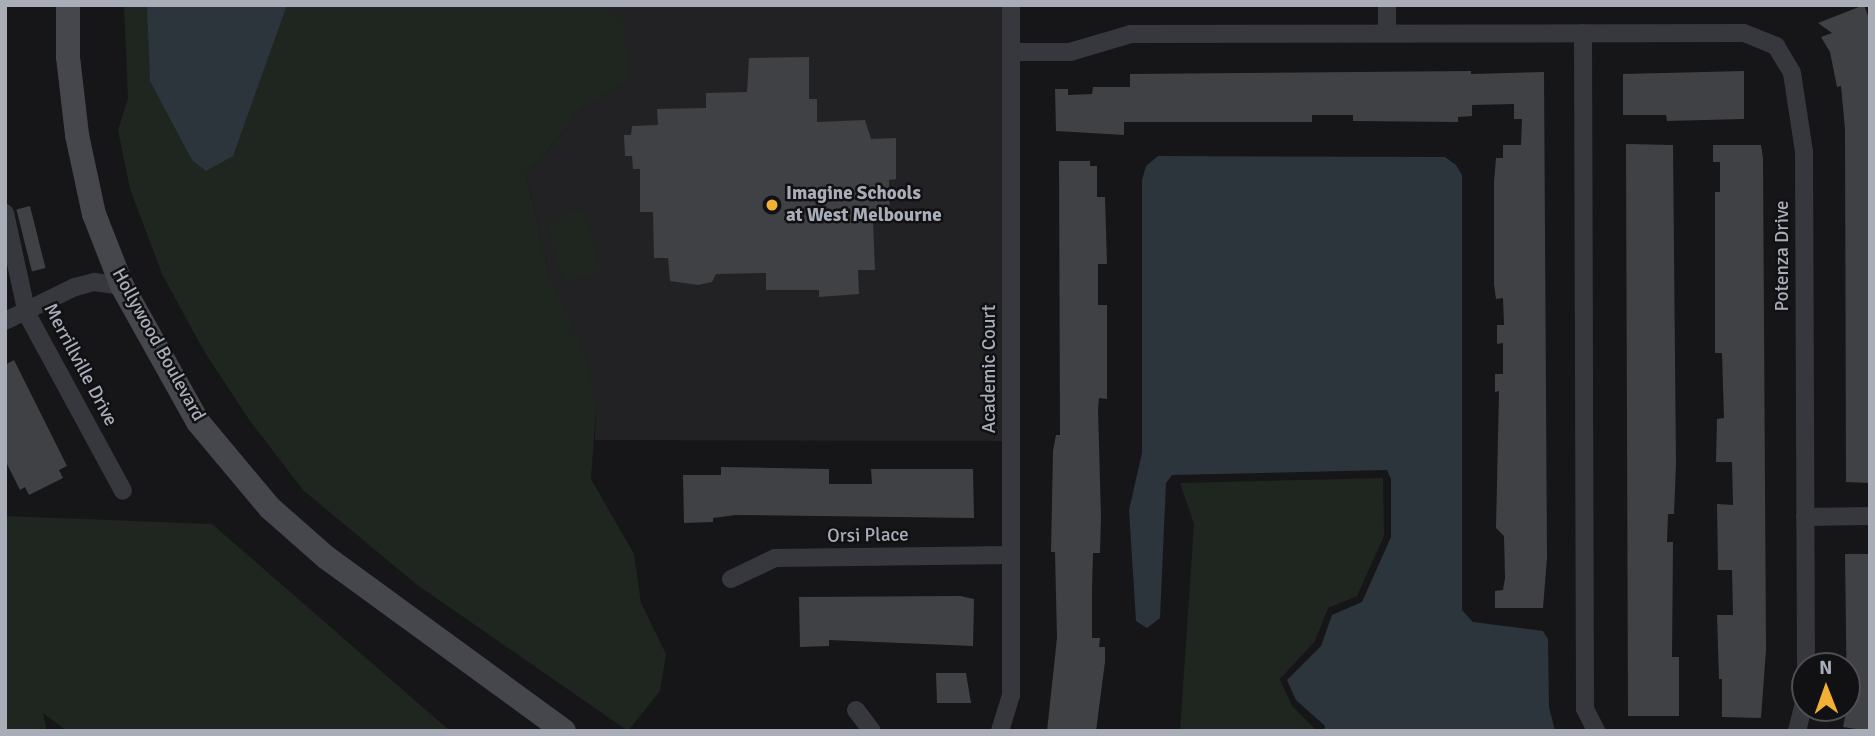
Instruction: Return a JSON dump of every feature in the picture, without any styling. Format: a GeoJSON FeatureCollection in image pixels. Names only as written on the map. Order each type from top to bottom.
{"type":"FeatureCollection","features":[{"type":"Feature","properties":{"kind":"street","name":"Hollywood Boulevard"},"geometry":{"type":"LineString","coordinates":[[68,5],[68,57],[77,135],[94,214],[122,286],[198,422],[270,508],[327,558],[564,731]]}},
{"type":"Feature","properties":{"kind":"street","name":"Academic Court"},"geometry":{"type":"LineString","coordinates":[[1000,731],[1011,696],[1012,5]]}},
{"type":"Feature","properties":{"kind":"street"},"geometry":{"type":"LineString","coordinates":[[1387,5],[1387,33]]}},
{"type":"Feature","properties":{"kind":"street"},"geometry":{"type":"LineString","coordinates":[[1583,33],[1585,709],[1596,731]]}},
{"type":"Feature","properties":{"kind":"street","name":"Potenza Drive"},"geometry":{"type":"LineString","coordinates":[[1011,52],[1070,52],[1131,34],[1744,33],[1776,46],[1792,73],[1804,151],[1806,652]]}},
{"type":"Feature","properties":{"kind":"street","name":"Merrillville Drive"},"geometry":{"type":"LineString","coordinates":[[5,213],[27,314],[123,491]]}},
{"type":"Feature","properties":{"kind":"street"},"geometry":{"type":"LineString","coordinates":[[5,321],[27,314],[75,287],[94,282],[122,286]]}},
{"type":"Feature","properties":{"kind":"street"},"geometry":{"type":"LineString","coordinates":[[1805,516],[1870,516]]}},
{"type":"Feature","properties":{"kind":"street","name":"Orsi Place"},"geometry":{"type":"LineString","coordinates":[[731,579],[775,558],[1011,555]]}},
{"type":"Feature","properties":{"kind":"street"},"geometry":{"type":"LineString","coordinates":[[856,710],[872,731]]}},
{"type":"Feature","properties":{"kind":"shaded area"},"geometry":{"type":"Polygon","coordinates":[[[124,5],[604,5],[623,22],[630,80],[583,108],[526,175],[551,281],[587,357],[596,410],[591,479],[634,554],[641,603],[666,654],[660,691],[628,731],[416,584],[303,490],[250,421],[204,351],[162,274],[130,189],[118,130],[128,98],[124,5]]]}},
{"type":"Feature","properties":{"kind":"shaded area"},"geometry":{"type":"Polygon","coordinates":[[[147,5],[287,5],[233,156],[206,171],[192,160],[150,81],[147,5]]]}},
{"type":"Feature","properties":{"kind":"shaded area","name":"Imagine Schools at West Melbourne"},"geometry":{"type":"Polygon","coordinates":[[[604,5],[1013,5],[1011,441],[595,440],[596,410],[551,281],[526,175],[583,108],[629,80],[604,5]]]}},
{"type":"Feature","properties":{"kind":"shaded area"},"geometry":{"type":"Polygon","coordinates":[[[1158,156],[1445,157],[1456,165],[1462,175],[1462,610],[1473,622],[1543,631],[1548,639],[1549,707],[1555,731],[1324,731],[1325,726],[1296,700],[1287,680],[1321,646],[1332,615],[1362,602],[1391,537],[1391,479],[1387,470],[1172,475],[1166,483],[1160,618],[1147,628],[1136,621],[1129,510],[1142,453],[1142,180],[1146,166],[1158,156]]]}},
{"type":"Feature","properties":{"kind":"shaded area"},"geometry":{"type":"Polygon","coordinates":[[[583,209],[602,271],[564,283],[545,221],[583,209]]]}},
{"type":"Feature","properties":{"kind":"shaded area"},"geometry":{"type":"Polygon","coordinates":[[[1383,478],[1384,536],[1357,596],[1328,608],[1315,641],[1280,679],[1292,706],[1317,731],[1180,731],[1194,524],[1180,483],[1383,478]]]}},
{"type":"Feature","properties":{"kind":"shaded area"},"geometry":{"type":"Polygon","coordinates":[[[5,516],[212,524],[450,731],[67,731],[43,713],[47,731],[5,731],[5,516]]]}},
{"type":"Feature","properties":{"kind":"building"},"geometry":{"type":"Polygon","coordinates":[[[1864,5],[1870,21],[1870,483],[1846,482],[1845,129],[1841,86],[1837,87],[1830,52],[1821,37],[1832,33],[1818,23],[1864,5]]]}},
{"type":"Feature","properties":{"kind":"building"},"geometry":{"type":"Polygon","coordinates":[[[809,57],[809,99],[817,99],[817,122],[865,120],[871,139],[896,138],[896,179],[889,180],[890,220],[873,221],[875,270],[858,270],[859,294],[819,297],[819,290],[766,290],[766,273],[716,274],[712,282],[698,285],[670,281],[668,258],[654,258],[653,212],[640,212],[640,169],[633,169],[632,156],[625,156],[624,135],[631,135],[632,126],[658,125],[657,109],[706,108],[706,93],[747,92],[749,58],[809,57]]]}},
{"type":"Feature","properties":{"kind":"building"},"geometry":{"type":"Polygon","coordinates":[[[1471,71],[1471,74],[1544,72],[1547,558],[1543,608],[1495,608],[1495,591],[1503,590],[1505,578],[1504,536],[1496,528],[1499,391],[1495,392],[1495,374],[1503,374],[1503,343],[1497,344],[1497,325],[1504,325],[1503,298],[1496,299],[1494,284],[1494,182],[1496,158],[1503,158],[1503,145],[1521,145],[1522,119],[1514,119],[1514,104],[1472,105],[1472,116],[1458,117],[1458,122],[1353,121],[1353,115],[1312,115],[1312,122],[1124,122],[1124,135],[1056,131],[1055,89],[1068,89],[1068,95],[1092,94],[1093,87],[1130,87],[1130,74],[1471,71]]]}},
{"type":"Feature","properties":{"kind":"building"},"geometry":{"type":"Polygon","coordinates":[[[1744,71],[1744,119],[1667,121],[1666,115],[1623,115],[1623,74],[1744,71]]]}},
{"type":"Feature","properties":{"kind":"building"},"geometry":{"type":"Polygon","coordinates":[[[1626,144],[1673,145],[1676,464],[1674,514],[1668,514],[1667,542],[1673,542],[1672,657],[1679,657],[1679,716],[1628,716],[1626,144]]]}},
{"type":"Feature","properties":{"kind":"building"},"geometry":{"type":"Polygon","coordinates":[[[1713,145],[1761,145],[1763,158],[1766,650],[1761,718],[1722,717],[1717,615],[1733,615],[1732,570],[1718,570],[1717,504],[1733,505],[1732,462],[1716,462],[1717,419],[1724,418],[1722,353],[1715,353],[1715,192],[1720,192],[1720,162],[1713,162],[1713,145]]]}},
{"type":"Feature","properties":{"kind":"building"},"geometry":{"type":"Polygon","coordinates":[[[1059,161],[1090,161],[1090,166],[1097,166],[1097,197],[1105,197],[1107,264],[1098,264],[1098,305],[1107,305],[1107,399],[1099,398],[1098,409],[1101,517],[1100,553],[1093,553],[1092,638],[1100,638],[1099,647],[1105,647],[1105,662],[1096,731],[1047,731],[1057,638],[1055,552],[1051,552],[1053,451],[1056,435],[1060,435],[1059,161]]]}},
{"type":"Feature","properties":{"kind":"building"},"geometry":{"type":"Polygon","coordinates":[[[30,206],[45,268],[32,271],[16,209],[30,206]]]}},
{"type":"Feature","properties":{"kind":"building"},"geometry":{"type":"Polygon","coordinates":[[[14,360],[67,466],[59,470],[63,478],[29,495],[25,487],[20,490],[5,460],[5,365],[14,360]]]}},
{"type":"Feature","properties":{"kind":"building"},"geometry":{"type":"Polygon","coordinates":[[[721,467],[829,469],[829,484],[872,484],[871,469],[973,469],[974,518],[736,515],[713,518],[713,522],[684,523],[683,475],[721,475],[721,467]]]}},
{"type":"Feature","properties":{"kind":"building"},"geometry":{"type":"Polygon","coordinates":[[[1845,554],[1870,554],[1870,731],[1843,727],[1844,722],[1861,722],[1861,652],[1846,652],[1845,554]]]}},
{"type":"Feature","properties":{"kind":"building"},"geometry":{"type":"Polygon","coordinates":[[[960,596],[974,599],[973,646],[829,640],[829,646],[800,647],[799,597],[960,596]]]}},
{"type":"Feature","properties":{"kind":"building"},"geometry":{"type":"Polygon","coordinates":[[[936,673],[966,673],[971,703],[937,703],[936,673]]]}},
{"type":"Feature","properties":{"kind":"place","name":"Imagine Schools at West Melbourne"},"geometry":{"type":"Point","coordinates":[772,205]}}]}
